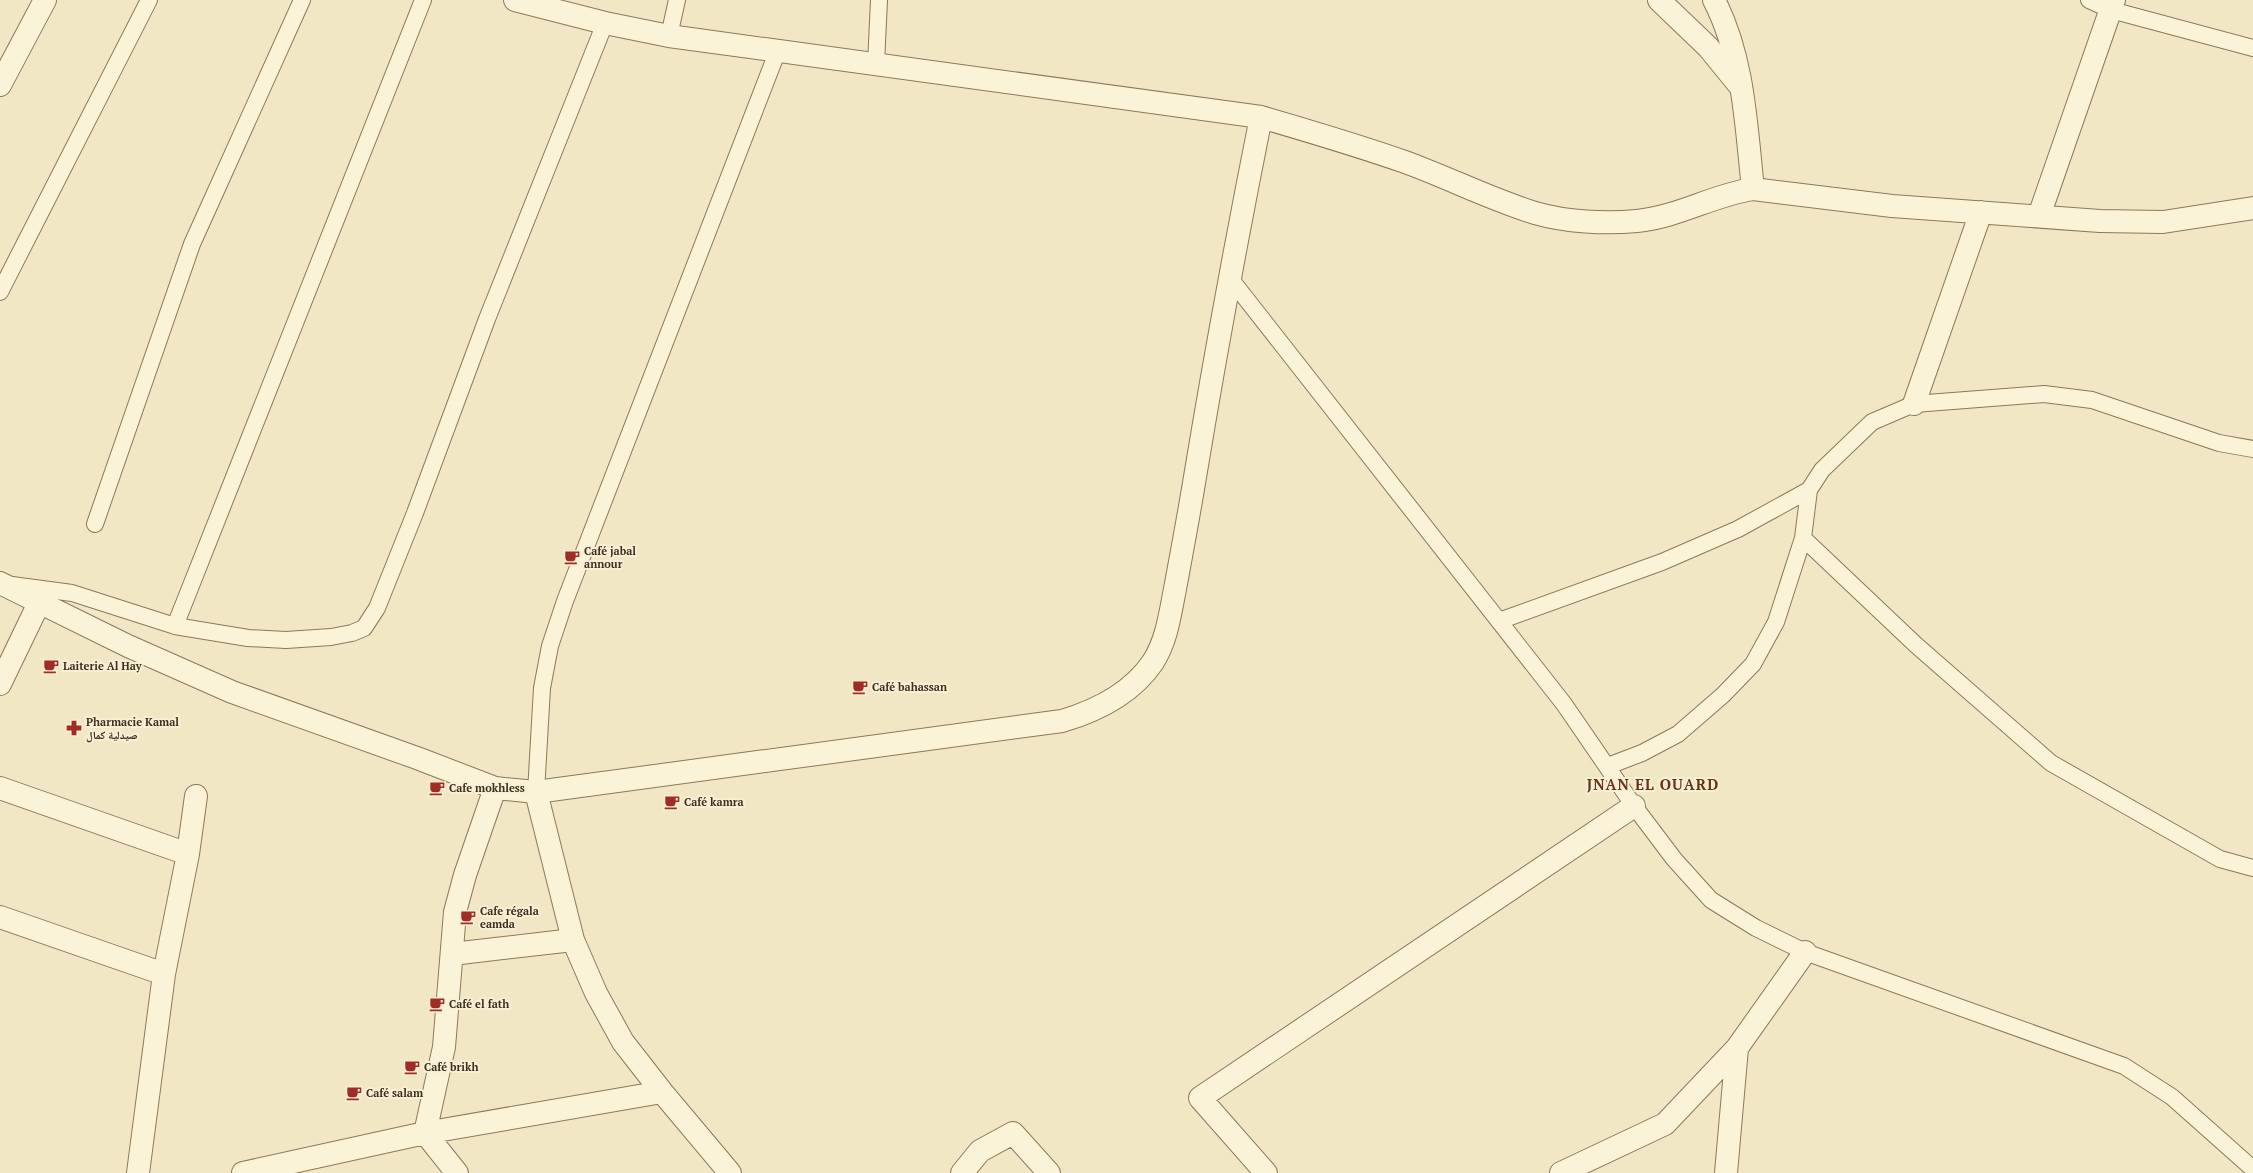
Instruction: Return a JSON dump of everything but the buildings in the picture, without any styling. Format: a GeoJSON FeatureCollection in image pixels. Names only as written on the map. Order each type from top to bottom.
{"type":"FeatureCollection","features":[{"type":"Feature","properties":{"kind":"street"},"geometry":{"type":"LineString","coordinates":[[0,85],[45,0]]}},
{"type":"Feature","properties":{"kind":"street"},"geometry":{"type":"LineString","coordinates":[[515,0],[605,23],[669,36],[1261,117],[1337,139],[1406,163],[1536,213],[1568,219],[1637,221],[1665,216],[1692,208],[1723,195],[1753,189],[1892,206],[2100,221],[2163,222],[2253,208]]}},
{"type":"Feature","properties":{"kind":"street"},"geometry":{"type":"LineString","coordinates":[[1659,0],[1708,47],[1741,87]]}},
{"type":"Feature","properties":{"kind":"street"},"geometry":{"type":"LineString","coordinates":[[1714,0],[1734,50],[1741,87],[1753,189]]}},
{"type":"Feature","properties":{"kind":"street"},"geometry":{"type":"LineString","coordinates":[[2039,216],[2113,5]]}},
{"type":"Feature","properties":{"kind":"street"},"geometry":{"type":"LineString","coordinates":[[0,583],[128,646],[232,692],[417,758],[495,788],[536,792],[1062,721],[1084,715],[1116,698],[1140,677],[1152,662],[1164,640],[1183,548],[1229,277],[1261,117]]}},
{"type":"Feature","properties":{"kind":"street"},"geometry":{"type":"LineString","coordinates":[[1914,404],[1982,212]]}},
{"type":"Feature","properties":{"kind":"street"},"geometry":{"type":"LineString","coordinates":[[0,684],[39,603]]}},
{"type":"Feature","properties":{"kind":"street"},"geometry":{"type":"LineString","coordinates":[[0,788],[188,854]]}},
{"type":"Feature","properties":{"kind":"street"},"geometry":{"type":"LineString","coordinates":[[425,1133],[444,1047],[455,912],[465,875],[495,788]]}},
{"type":"Feature","properties":{"kind":"street"},"geometry":{"type":"LineString","coordinates":[[536,792],[573,940],[596,993],[623,1042],[662,1092],[730,1173]]}},
{"type":"Feature","properties":{"kind":"street"},"geometry":{"type":"LineString","coordinates":[[138,1173],[164,974],[188,854],[196,796]]}},
{"type":"Feature","properties":{"kind":"street"},"geometry":{"type":"LineString","coordinates":[[1266,1173],[1200,1098],[1634,806]]}},
{"type":"Feature","properties":{"kind":"street"},"geometry":{"type":"LineString","coordinates":[[0,917],[164,974]]}},
{"type":"Feature","properties":{"kind":"street"},"geometry":{"type":"LineString","coordinates":[[452,954],[573,940]]}},
{"type":"Feature","properties":{"kind":"street"},"geometry":{"type":"LineString","coordinates":[[1572,1170],[1665,1124],[1737,1048],[1805,952]]}},
{"type":"Feature","properties":{"kind":"street"},"geometry":{"type":"LineString","coordinates":[[1726,1173],[1737,1048]]}},
{"type":"Feature","properties":{"kind":"street"},"geometry":{"type":"LineString","coordinates":[[242,1173],[425,1133],[662,1092]]}},
{"type":"Feature","properties":{"kind":"street"},"geometry":{"type":"LineString","coordinates":[[425,1133],[457,1173]]}},
{"type":"Feature","properties":{"kind":"street"},"geometry":{"type":"LineString","coordinates":[[962,1173],[980,1151],[1013,1133],[1049,1173]]}},
{"type":"Feature","properties":{"kind":"lane"},"geometry":{"type":"LineString","coordinates":[[0,292],[149,0]]}},
{"type":"Feature","properties":{"kind":"lane"},"geometry":{"type":"LineString","coordinates":[[95,524],[192,244],[302,0]]}},
{"type":"Feature","properties":{"kind":"lane"},"geometry":{"type":"LineString","coordinates":[[176,626],[423,0]]}},
{"type":"Feature","properties":{"kind":"lane"},"geometry":{"type":"LineString","coordinates":[[669,36],[677,0]]}},
{"type":"Feature","properties":{"kind":"lane"},"geometry":{"type":"LineString","coordinates":[[876,64],[879,0]]}},
{"type":"Feature","properties":{"kind":"lane"},"geometry":{"type":"LineString","coordinates":[[2089,0],[2113,5],[2253,48]]}},
{"type":"Feature","properties":{"kind":"lane"},"geometry":{"type":"LineString","coordinates":[[0,583],[72,593],[176,626],[248,638],[286,640],[331,637],[352,633],[364,628],[370,620],[414,513],[487,319],[605,23]]}},
{"type":"Feature","properties":{"kind":"lane"},"geometry":{"type":"LineString","coordinates":[[536,792],[542,688],[550,646],[564,601],[778,50]]}},
{"type":"Feature","properties":{"kind":"lane"},"geometry":{"type":"LineString","coordinates":[[1229,277],[1564,704],[1634,806],[1674,859],[1710,900],[1756,928],[1805,952],[2124,1066],[2172,1097],[2253,1169]]}},
{"type":"Feature","properties":{"kind":"lane"},"geometry":{"type":"LineString","coordinates":[[1608,766],[1642,753],[1678,734],[1723,695],[1753,664],[1776,622],[1803,538],[1810,490],[1822,470],[1872,422],[1914,404],[2044,394],[2092,400],[2219,442],[2253,449]]}},
{"type":"Feature","properties":{"kind":"lane"},"geometry":{"type":"LineString","coordinates":[[1499,621],[1662,562],[1738,529],[1810,490]]}},
{"type":"Feature","properties":{"kind":"lane"},"geometry":{"type":"LineString","coordinates":[[1803,538],[1916,645],[2051,763],[2220,859],[2253,868]]}},
{"type":"Feature","properties":{"kind":"place","name":"Café jabal annour"},"geometry":{"type":"Point","coordinates":[572,557]}},
{"type":"Feature","properties":{"kind":"place","name":"Laiterie Al Hay"},"geometry":{"type":"Point","coordinates":[51,666]}},
{"type":"Feature","properties":{"kind":"place","name":"Café bahassan"},"geometry":{"type":"Point","coordinates":[860,687]}},
{"type":"Feature","properties":{"kind":"place","name":"Pharmacie Kamal صيدلية كمال"},"geometry":{"type":"Point","coordinates":[74,728]}},
{"type":"Feature","properties":{"kind":"place","name":"Cafe mokhless"},"geometry":{"type":"Point","coordinates":[437,788]}},
{"type":"Feature","properties":{"kind":"place","name":"Café kamra"},"geometry":{"type":"Point","coordinates":[672,802]}},
{"type":"Feature","properties":{"kind":"place","name":"Cafe régala eamda"},"geometry":{"type":"Point","coordinates":[468,917]}},
{"type":"Feature","properties":{"kind":"place","name":"Café el fath"},"geometry":{"type":"Point","coordinates":[437,1004]}},
{"type":"Feature","properties":{"kind":"place","name":"Café brikh"},"geometry":{"type":"Point","coordinates":[412,1067]}},
{"type":"Feature","properties":{"kind":"place","name":"Café salam"},"geometry":{"type":"Point","coordinates":[354,1093]}},
{"type":"Feature","properties":{"kind":"district","name":"JNAN EL OUARD"},"geometry":{"type":"Point","coordinates":[1653,784]}}]}
